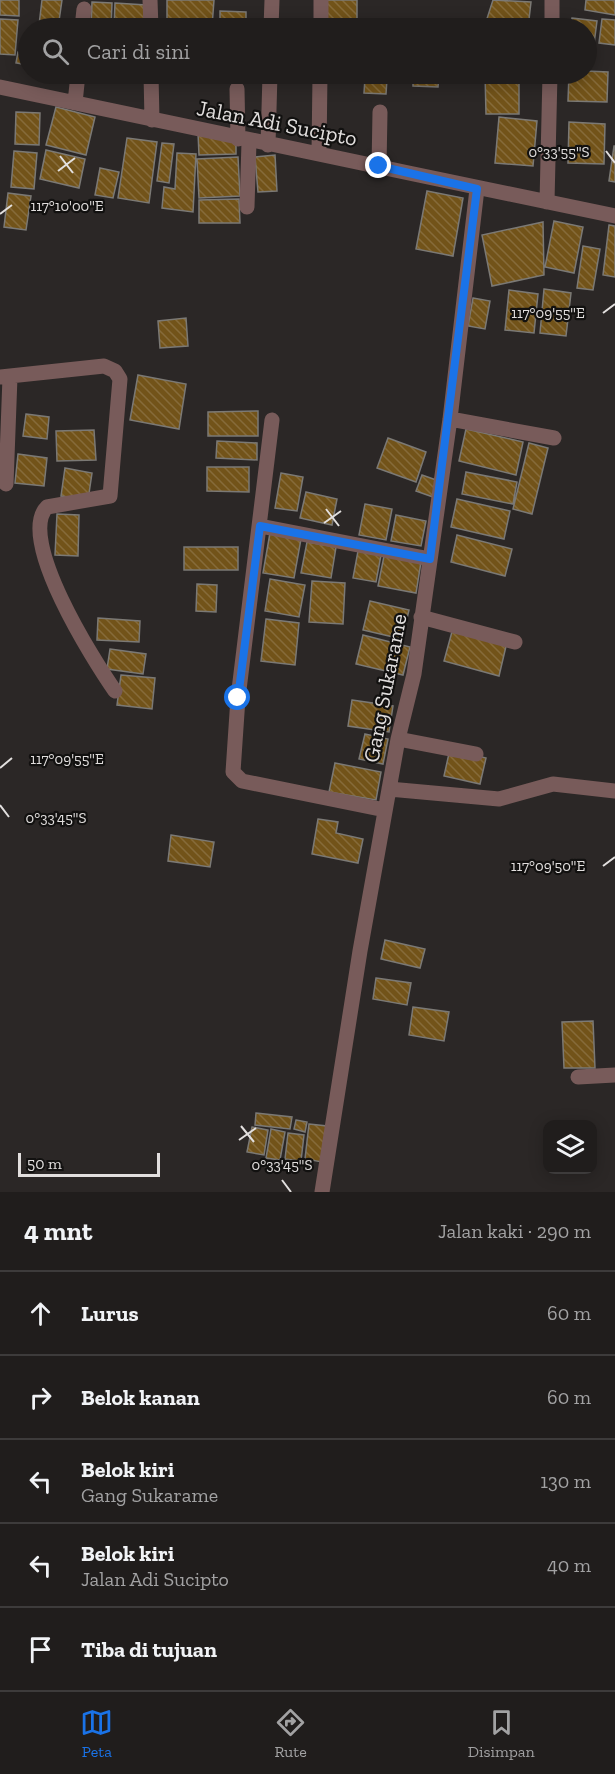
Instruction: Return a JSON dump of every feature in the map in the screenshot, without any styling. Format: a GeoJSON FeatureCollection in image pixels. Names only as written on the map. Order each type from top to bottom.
{"type":"FeatureCollection","features":[{"type":"Feature","properties":{"kind":"street"},"geometry":{"type":"LineString","coordinates":[[150,0],[150,18]]}},
{"type":"Feature","properties":{"kind":"street"},"geometry":{"type":"LineString","coordinates":[[271,18],[272,0]]}},
{"type":"Feature","properties":{"kind":"street"},"geometry":{"type":"LineString","coordinates":[[321,0],[321,18]]}},
{"type":"Feature","properties":{"kind":"street"},"geometry":{"type":"LineString","coordinates":[[552,0],[552,18]]}},
{"type":"Feature","properties":{"kind":"street"},"geometry":{"type":"LineString","coordinates":[[83,18],[84,9]]}},
{"type":"Feature","properties":{"kind":"street"},"geometry":{"type":"LineString","coordinates":[[75,103],[77,84]]}},
{"type":"Feature","properties":{"kind":"street"},"geometry":{"type":"LineString","coordinates":[[151,84],[152,120]]}},
{"type":"Feature","properties":{"kind":"street"},"geometry":{"type":"LineString","coordinates":[[268,145],[270,84]]}},
{"type":"Feature","properties":{"kind":"street"},"geometry":{"type":"LineString","coordinates":[[319,153],[320,84]]}},
{"type":"Feature","properties":{"kind":"street"},"geometry":{"type":"LineString","coordinates":[[547,202],[550,84]]}},
{"type":"Feature","properties":{"kind":"street","name":"Jalan Adi Sucipto"},"geometry":{"type":"LineString","coordinates":[[0,87],[244,141],[319,153],[477,189],[615,216]]}},
{"type":"Feature","properties":{"kind":"street"},"geometry":{"type":"LineString","coordinates":[[237,89],[244,141],[247,207]]}},
{"type":"Feature","properties":{"kind":"street"},"geometry":{"type":"LineString","coordinates":[[379,166],[380,112]]}},
{"type":"Feature","properties":{"kind":"street","name":"Gang Sukarame"},"geometry":{"type":"LineString","coordinates":[[322,1192],[385,810],[398,739],[414,674],[450,419],[477,189]]}},
{"type":"Feature","properties":{"kind":"street"},"geometry":{"type":"LineString","coordinates":[[6,484],[5,377],[104,366],[115,371],[120,379],[110,496],[47,507],[40,514],[39,526],[49,570],[74,627],[91,657],[115,691]]}},
{"type":"Feature","properties":{"kind":"street"},"geometry":{"type":"LineString","coordinates":[[450,419],[554,438]]}},
{"type":"Feature","properties":{"kind":"street"},"geometry":{"type":"LineString","coordinates":[[272,420],[238,698],[233,772],[242,781],[385,810]]}},
{"type":"Feature","properties":{"kind":"street"},"geometry":{"type":"LineString","coordinates":[[260,526],[430,559]]}},
{"type":"Feature","properties":{"kind":"street"},"geometry":{"type":"LineString","coordinates":[[422,617],[515,642]]}},
{"type":"Feature","properties":{"kind":"street"},"geometry":{"type":"LineString","coordinates":[[398,739],[476,754]]}},
{"type":"Feature","properties":{"kind":"street"},"geometry":{"type":"LineString","coordinates":[[389,789],[499,799],[553,784],[615,791]]}},
{"type":"Feature","properties":{"kind":"street"},"geometry":{"type":"LineString","coordinates":[[578,1077],[615,1075]]}},
{"type":"Feature","properties":{"kind":"building"},"geometry":{"type":"Polygon","coordinates":[[[0,0],[19,0],[19,16],[0,15],[0,0]]]}},
{"type":"Feature","properties":{"kind":"building"},"geometry":{"type":"Polygon","coordinates":[[[42,0],[62,0],[59,18],[40,18],[42,0]]]}},
{"type":"Feature","properties":{"kind":"building"},"geometry":{"type":"Polygon","coordinates":[[[167,0],[214,0],[213,18],[167,18],[167,0]]]}},
{"type":"Feature","properties":{"kind":"building"},"geometry":{"type":"Polygon","coordinates":[[[327,0],[357,0],[357,18],[327,18],[327,0]]]}},
{"type":"Feature","properties":{"kind":"building"},"geometry":{"type":"Polygon","coordinates":[[[493,0],[531,2],[529,18],[487,18],[493,0]]]}},
{"type":"Feature","properties":{"kind":"building"},"geometry":{"type":"Polygon","coordinates":[[[586,0],[615,0],[615,15],[585,10],[586,0]]]}},
{"type":"Feature","properties":{"kind":"building"},"geometry":{"type":"Polygon","coordinates":[[[92,2],[112,3],[111,18],[91,18],[92,2]]]}},
{"type":"Feature","properties":{"kind":"building"},"geometry":{"type":"Polygon","coordinates":[[[115,3],[146,5],[146,18],[114,18],[115,3]]]}},
{"type":"Feature","properties":{"kind":"building"},"geometry":{"type":"Polygon","coordinates":[[[220,11],[246,12],[246,18],[220,18],[220,11]]]}},
{"type":"Feature","properties":{"kind":"building"},"geometry":{"type":"Polygon","coordinates":[[[0,19],[18,20],[15,55],[0,54],[0,19]]]}},
{"type":"Feature","properties":{"kind":"building"},"geometry":{"type":"Polygon","coordinates":[[[602,19],[615,20],[615,45],[599,43],[602,19]]]}},
{"type":"Feature","properties":{"kind":"building"},"geometry":{"type":"Polygon","coordinates":[[[597,72],[608,72],[607,102],[568,101],[569,84],[597,84],[597,72]]]}},
{"type":"Feature","properties":{"kind":"building"},"geometry":{"type":"Polygon","coordinates":[[[365,84],[387,84],[386,94],[364,93],[365,84]]]}},
{"type":"Feature","properties":{"kind":"building"},"geometry":{"type":"Polygon","coordinates":[[[413,84],[438,84],[438,87],[413,86],[413,84]]]}},
{"type":"Feature","properties":{"kind":"building"},"geometry":{"type":"Polygon","coordinates":[[[485,84],[519,84],[519,114],[486,114],[485,84]]]}},
{"type":"Feature","properties":{"kind":"building"},"geometry":{"type":"Polygon","coordinates":[[[56,107],[95,117],[86,155],[46,145],[56,107]]]}},
{"type":"Feature","properties":{"kind":"building"},"geometry":{"type":"Polygon","coordinates":[[[16,112],[40,113],[39,145],[15,144],[16,112]]]}},
{"type":"Feature","properties":{"kind":"building"},"geometry":{"type":"Polygon","coordinates":[[[499,117],[537,121],[533,166],[495,163],[499,117]]]}},
{"type":"Feature","properties":{"kind":"building"},"geometry":{"type":"Polygon","coordinates":[[[569,122],[605,124],[604,164],[568,163],[569,122]]]}},
{"type":"Feature","properties":{"kind":"building"},"geometry":{"type":"Polygon","coordinates":[[[198,133],[236,143],[236,154],[199,155],[198,133]]]}},
{"type":"Feature","properties":{"kind":"building"},"geometry":{"type":"Polygon","coordinates":[[[127,138],[157,142],[149,203],[118,198],[127,138]]]}},
{"type":"Feature","properties":{"kind":"building"},"geometry":{"type":"Polygon","coordinates":[[[162,143],[174,144],[169,183],[157,181],[162,143]]]}},
{"type":"Feature","properties":{"kind":"building"},"geometry":{"type":"Polygon","coordinates":[[[615,146],[615,182],[609,181],[615,146]]]}},
{"type":"Feature","properties":{"kind":"building"},"geometry":{"type":"Polygon","coordinates":[[[46,150],[85,159],[79,188],[40,179],[46,150]]]}},
{"type":"Feature","properties":{"kind":"building"},"geometry":{"type":"Polygon","coordinates":[[[14,151],[37,153],[34,189],[11,187],[14,151]]]}},
{"type":"Feature","properties":{"kind":"building"},"geometry":{"type":"Polygon","coordinates":[[[177,153],[196,154],[193,212],[162,208],[164,187],[175,189],[177,153]]]}},
{"type":"Feature","properties":{"kind":"building"},"geometry":{"type":"Polygon","coordinates":[[[275,155],[277,191],[258,192],[255,157],[275,155]]]}},
{"type":"Feature","properties":{"kind":"building"},"geometry":{"type":"Polygon","coordinates":[[[238,157],[240,196],[199,198],[197,159],[238,157]]]}},
{"type":"Feature","properties":{"kind":"building"},"geometry":{"type":"Polygon","coordinates":[[[100,168],[119,172],[113,198],[95,195],[100,168]]]}},
{"type":"Feature","properties":{"kind":"building"},"geometry":{"type":"Polygon","coordinates":[[[427,191],[463,198],[453,256],[416,249],[427,191]]]}},
{"type":"Feature","properties":{"kind":"building"},"geometry":{"type":"Polygon","coordinates":[[[8,193],[31,196],[26,230],[4,227],[8,193]]]}},
{"type":"Feature","properties":{"kind":"building"},"geometry":{"type":"Polygon","coordinates":[[[239,199],[240,223],[199,223],[199,200],[239,199]]]}},
{"type":"Feature","properties":{"kind":"building"},"geometry":{"type":"Polygon","coordinates":[[[554,221],[583,227],[574,273],[545,267],[554,221]]]}},
{"type":"Feature","properties":{"kind":"building"},"geometry":{"type":"Polygon","coordinates":[[[543,222],[544,275],[492,286],[482,235],[543,222]]]}},
{"type":"Feature","properties":{"kind":"building"},"geometry":{"type":"Polygon","coordinates":[[[609,225],[615,226],[615,277],[603,275],[609,225]]]}},
{"type":"Feature","properties":{"kind":"building"},"geometry":{"type":"Polygon","coordinates":[[[583,246],[600,249],[593,290],[577,288],[583,246]]]}},
{"type":"Feature","properties":{"kind":"building"},"geometry":{"type":"Polygon","coordinates":[[[544,289],[571,293],[566,336],[540,333],[544,289]]]}},
{"type":"Feature","properties":{"kind":"building"},"geometry":{"type":"Polygon","coordinates":[[[509,290],[538,294],[534,333],[505,330],[509,290]]]}},
{"type":"Feature","properties":{"kind":"building"},"geometry":{"type":"Polygon","coordinates":[[[473,298],[490,301],[485,329],[468,326],[473,298]]]}},
{"type":"Feature","properties":{"kind":"building"},"geometry":{"type":"Polygon","coordinates":[[[186,318],[188,346],[160,348],[158,321],[186,318]]]}},
{"type":"Feature","properties":{"kind":"building"},"geometry":{"type":"Polygon","coordinates":[[[138,375],[186,384],[179,429],[130,420],[138,375]]]}},
{"type":"Feature","properties":{"kind":"building"},"geometry":{"type":"Polygon","coordinates":[[[258,411],[258,436],[208,436],[208,412],[258,411]]]}},
{"type":"Feature","properties":{"kind":"building"},"geometry":{"type":"Polygon","coordinates":[[[26,414],[49,417],[47,439],[23,436],[26,414]]]}},
{"type":"Feature","properties":{"kind":"building"},"geometry":{"type":"Polygon","coordinates":[[[466,429],[523,442],[516,475],[459,461],[466,429]]]}},
{"type":"Feature","properties":{"kind":"building"},"geometry":{"type":"Polygon","coordinates":[[[94,430],[96,460],[57,461],[56,431],[94,430]]]}},
{"type":"Feature","properties":{"kind":"building"},"geometry":{"type":"Polygon","coordinates":[[[388,438],[426,452],[416,482],[377,468],[388,438]]]}},
{"type":"Feature","properties":{"kind":"building"},"geometry":{"type":"Polygon","coordinates":[[[217,441],[257,443],[257,460],[216,458],[217,441]]]}},
{"type":"Feature","properties":{"kind":"building"},"geometry":{"type":"Polygon","coordinates":[[[529,443],[548,448],[532,514],[513,509],[529,443]]]}},
{"type":"Feature","properties":{"kind":"building"},"geometry":{"type":"Polygon","coordinates":[[[18,454],[47,458],[44,486],[15,483],[18,454]]]}},
{"type":"Feature","properties":{"kind":"building"},"geometry":{"type":"Polygon","coordinates":[[[207,467],[249,467],[249,492],[207,491],[207,467]]]}},
{"type":"Feature","properties":{"kind":"building"},"geometry":{"type":"Polygon","coordinates":[[[65,468],[92,473],[88,500],[61,496],[65,468]]]}},
{"type":"Feature","properties":{"kind":"building"},"geometry":{"type":"Polygon","coordinates":[[[466,472],[517,482],[513,504],[462,494],[466,472]]]}},
{"type":"Feature","properties":{"kind":"building"},"geometry":{"type":"Polygon","coordinates":[[[281,473],[303,477],[297,511],[275,508],[281,473]]]}},
{"type":"Feature","properties":{"kind":"building"},"geometry":{"type":"Polygon","coordinates":[[[422,475],[439,481],[433,497],[416,491],[422,475]]]}},
{"type":"Feature","properties":{"kind":"building"},"geometry":{"type":"Polygon","coordinates":[[[306,492],[337,499],[332,525],[300,518],[306,492]]]}},
{"type":"Feature","properties":{"kind":"building"},"geometry":{"type":"Polygon","coordinates":[[[457,499],[510,511],[504,539],[451,527],[457,499]]]}},
{"type":"Feature","properties":{"kind":"building"},"geometry":{"type":"Polygon","coordinates":[[[365,504],[392,509],[386,540],[359,535],[365,504]]]}},
{"type":"Feature","properties":{"kind":"building"},"geometry":{"type":"Polygon","coordinates":[[[57,514],[79,515],[78,556],[55,555],[57,514]]]}},
{"type":"Feature","properties":{"kind":"building"},"geometry":{"type":"Polygon","coordinates":[[[396,515],[426,521],[421,546],[391,541],[396,515]]]}},
{"type":"Feature","properties":{"kind":"building"},"geometry":{"type":"Polygon","coordinates":[[[270,533],[301,539],[294,578],[263,573],[270,533]]]}},
{"type":"Feature","properties":{"kind":"building"},"geometry":{"type":"Polygon","coordinates":[[[457,535],[512,549],[505,576],[451,562],[457,535]]]}},
{"type":"Feature","properties":{"kind":"building"},"geometry":{"type":"Polygon","coordinates":[[[307,542],[336,547],[331,578],[301,573],[307,542]]]}},
{"type":"Feature","properties":{"kind":"building"},"geometry":{"type":"Polygon","coordinates":[[[184,547],[238,547],[238,570],[184,570],[184,547]]]}},
{"type":"Feature","properties":{"kind":"building"},"geometry":{"type":"Polygon","coordinates":[[[358,551],[381,555],[376,582],[353,578],[358,551]]]}},
{"type":"Feature","properties":{"kind":"building"},"geometry":{"type":"Polygon","coordinates":[[[384,556],[421,562],[416,593],[378,586],[384,556]]]}},
{"type":"Feature","properties":{"kind":"building"},"geometry":{"type":"Polygon","coordinates":[[[270,579],[305,585],[299,617],[265,611],[270,579]]]}},
{"type":"Feature","properties":{"kind":"building"},"geometry":{"type":"Polygon","coordinates":[[[312,581],[345,583],[343,624],[309,622],[312,581]]]}},
{"type":"Feature","properties":{"kind":"building"},"geometry":{"type":"Polygon","coordinates":[[[197,584],[217,585],[216,612],[196,611],[197,584]]]}},
{"type":"Feature","properties":{"kind":"building"},"geometry":{"type":"Polygon","coordinates":[[[370,601],[409,610],[402,639],[363,630],[370,601]]]}},
{"type":"Feature","properties":{"kind":"building"},"geometry":{"type":"Polygon","coordinates":[[[98,618],[140,621],[139,642],[97,640],[98,618]]]}},
{"type":"Feature","properties":{"kind":"building"},"geometry":{"type":"Polygon","coordinates":[[[266,619],[299,623],[295,665],[261,661],[266,619]]]}},
{"type":"Feature","properties":{"kind":"building"},"geometry":{"type":"Polygon","coordinates":[[[453,628],[507,642],[499,676],[444,661],[453,628]]]}},
{"type":"Feature","properties":{"kind":"building"},"geometry":{"type":"Polygon","coordinates":[[[363,635],[410,647],[403,675],[356,664],[363,635]]]}},
{"type":"Feature","properties":{"kind":"building"},"geometry":{"type":"Polygon","coordinates":[[[110,649],[146,654],[143,674],[107,669],[110,649]]]}},
{"type":"Feature","properties":{"kind":"building"},"geometry":{"type":"Polygon","coordinates":[[[121,675],[155,678],[152,709],[117,705],[121,675]]]}},
{"type":"Feature","properties":{"kind":"building"},"geometry":{"type":"Polygon","coordinates":[[[352,700],[393,706],[389,732],[348,726],[352,700]]]}},
{"type":"Feature","properties":{"kind":"building"},"geometry":{"type":"Polygon","coordinates":[[[365,734],[388,739],[383,764],[359,759],[365,734]]]}},
{"type":"Feature","properties":{"kind":"building"},"geometry":{"type":"Polygon","coordinates":[[[450,749],[486,758],[480,784],[444,776],[450,749]]]}},
{"type":"Feature","properties":{"kind":"building"},"geometry":{"type":"Polygon","coordinates":[[[335,763],[381,772],[376,800],[329,792],[335,763]]]}},
{"type":"Feature","properties":{"kind":"building"},"geometry":{"type":"Polygon","coordinates":[[[318,819],[338,822],[336,833],[363,839],[358,863],[312,854],[318,819]]]}},
{"type":"Feature","properties":{"kind":"building"},"geometry":{"type":"Polygon","coordinates":[[[171,835],[214,842],[210,867],[168,861],[171,835]]]}},
{"type":"Feature","properties":{"kind":"building"},"geometry":{"type":"Polygon","coordinates":[[[385,940],[425,949],[420,968],[381,959],[385,940]]]}},
{"type":"Feature","properties":{"kind":"building"},"geometry":{"type":"Polygon","coordinates":[[[376,978],[411,983],[407,1005],[373,999],[376,978]]]}},
{"type":"Feature","properties":{"kind":"building"},"geometry":{"type":"Polygon","coordinates":[[[413,1007],[449,1012],[444,1041],[409,1035],[413,1007]]]}},
{"type":"Feature","properties":{"kind":"building"},"geometry":{"type":"Polygon","coordinates":[[[593,1021],[595,1068],[564,1068],[562,1022],[593,1021]]]}},
{"type":"Feature","properties":{"kind":"building"},"geometry":{"type":"Polygon","coordinates":[[[256,1113],[292,1117],[290,1129],[255,1125],[256,1113]]]}},
{"type":"Feature","properties":{"kind":"building"},"geometry":{"type":"Polygon","coordinates":[[[296,1120],[307,1122],[305,1132],[294,1129],[296,1120]]]}},
{"type":"Feature","properties":{"kind":"building"},"geometry":{"type":"Polygon","coordinates":[[[309,1124],[327,1126],[322,1162],[305,1159],[309,1124]]]}},
{"type":"Feature","properties":{"kind":"building"},"geometry":{"type":"Polygon","coordinates":[[[252,1127],[268,1130],[264,1155],[247,1152],[252,1127]]]}},
{"type":"Feature","properties":{"kind":"building"},"geometry":{"type":"Polygon","coordinates":[[[271,1129],[285,1132],[280,1160],[266,1158],[271,1129]]]}},
{"type":"Feature","properties":{"kind":"building"},"geometry":{"type":"Polygon","coordinates":[[[288,1133],[304,1135],[301,1161],[285,1159],[288,1133]]]}},
{"type":"Feature","properties":{"kind":"route"},"geometry":{"type":"LineString","coordinates":[[238,698],[252,604],[260,526],[430,559],[450,419],[477,189],[379,166]]}}]}
